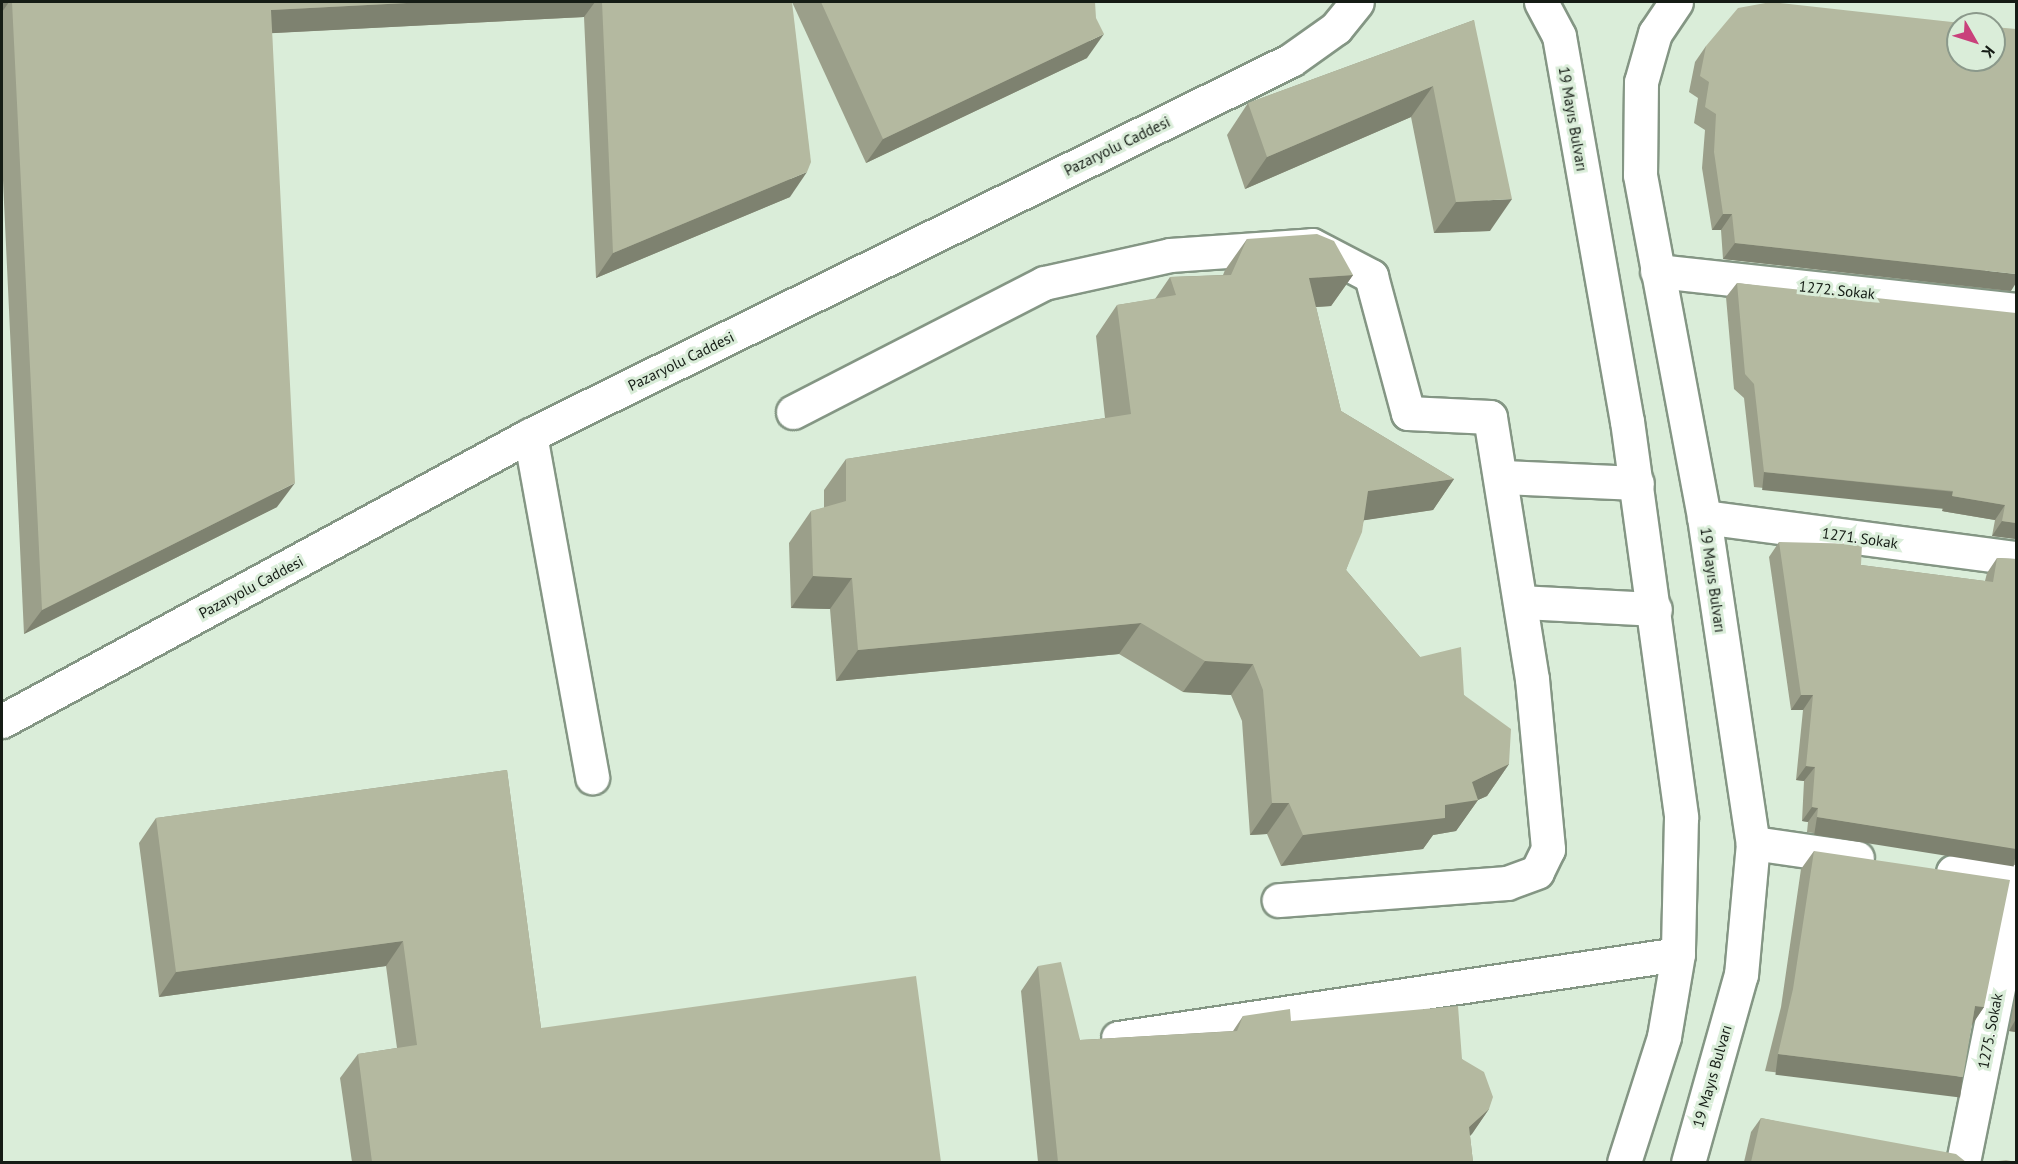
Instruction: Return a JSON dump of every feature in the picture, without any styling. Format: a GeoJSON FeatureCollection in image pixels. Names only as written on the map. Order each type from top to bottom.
{"type":"FeatureCollection","features":[{"type":"Feature","properties":{"kind":"street","name":"Pazaryolu Caddesi"},"geometry":{"type":"LineString","coordinates":[[2,721],[530,435],[1291,60],[1336,28],[1357,2]]}},
{"type":"Feature","properties":{"kind":"street","name":"19 Mayıs Bulvarı"},"geometry":{"type":"LineString","coordinates":[[1541,2],[1559,36],[1636,483],[1655,609],[1681,817],[1678,954],[1664,1037],[1624,1162]]}},
{"type":"Feature","properties":{"kind":"street","name":"19 Mayıs Bulvarı"},"geometry":{"type":"LineString","coordinates":[[1676,2],[1654,33],[1641,82],[1640,175],[1704,517],[1753,843],[1741,974],[1688,1162]]}},
{"type":"Feature","properties":{"kind":"street"},"geometry":{"type":"LineString","coordinates":[[793,411],[1044,283],[1170,255],[1312,245],[1371,276],[1408,413],[1490,417],[1503,477],[1521,602],[1548,814],[1548,849],[1537,872],[1508,883],[1279,900]]}},
{"type":"Feature","properties":{"kind":"street","name":"1272. Sokak"},"geometry":{"type":"LineString","coordinates":[[1657,271],[2016,309]]}},
{"type":"Feature","properties":{"kind":"street"},"geometry":{"type":"LineString","coordinates":[[530,435],[591,777]]}},
{"type":"Feature","properties":{"kind":"street"},"geometry":{"type":"LineString","coordinates":[[1503,477],[1636,483]]}},
{"type":"Feature","properties":{"kind":"street","name":"1271. Sokak"},"geometry":{"type":"LineString","coordinates":[[1704,517],[2016,558]]}},
{"type":"Feature","properties":{"kind":"street"},"geometry":{"type":"LineString","coordinates":[[1521,602],[1655,609]]}},
{"type":"Feature","properties":{"kind":"street"},"geometry":{"type":"LineString","coordinates":[[1753,843],[1891,863]]}},
{"type":"Feature","properties":{"kind":"street"},"geometry":{"type":"LineString","coordinates":[[1925,868],[2016,881]]}},
{"type":"Feature","properties":{"kind":"street","name":"1275. Sokak"},"geometry":{"type":"LineString","coordinates":[[1963,1162],[2016,899]]}},
{"type":"Feature","properties":{"kind":"street"},"geometry":{"type":"LineString","coordinates":[[1118,1038],[1678,954]]}},
{"type":"Feature","properties":{"kind":"building"},"geometry":{"type":"Polygon","coordinates":[[[12,2],[426,2],[271,10],[295,483],[42,610],[12,2]]]}},
{"type":"Feature","properties":{"kind":"building"},"geometry":{"type":"Polygon","coordinates":[[[602,2],[792,2],[811,162],[807,172],[613,253],[602,2]]]}},
{"type":"Feature","properties":{"kind":"building"},"geometry":{"type":"Polygon","coordinates":[[[821,2],[1095,2],[1096,18],[1104,34],[883,139],[821,2]]]}},
{"type":"Feature","properties":{"kind":"building"},"geometry":{"type":"Polygon","coordinates":[[[1771,2],[1946,21],[1946,72],[2006,72],[2006,28],[2016,29],[2016,274],[1735,243],[1732,214],[1723,214],[1714,152],[1716,114],[1705,107],[1709,82],[1700,76],[1706,46],[1738,8],[1771,2]]]}},
{"type":"Feature","properties":{"kind":"building"},"geometry":{"type":"Polygon","coordinates":[[[1474,20],[1512,199],[1456,202],[1433,86],[1267,157],[1248,103],[1474,20]]]}},
{"type":"Feature","properties":{"kind":"building"},"geometry":{"type":"Polygon","coordinates":[[[1317,234],[1334,241],[1353,275],[1309,278],[1341,411],[1454,479],[1368,491],[1362,532],[1346,570],[1420,657],[1461,647],[1464,695],[1511,729],[1509,764],[1472,782],[1478,800],[1445,805],[1445,818],[1303,835],[1289,803],[1272,803],[1263,690],[1253,664],[1205,661],[1141,623],[858,650],[852,578],[813,576],[811,511],[846,501],[846,459],[1131,414],[1117,305],[1176,295],[1170,277],[1231,275],[1247,239],[1317,234]]]}},
{"type":"Feature","properties":{"kind":"building"},"geometry":{"type":"Polygon","coordinates":[[[1737,283],[2016,313],[2016,523],[2002,521],[2005,505],[1952,496],[1953,491],[1764,472],[1754,384],[1745,374],[1737,283]]]}},
{"type":"Feature","properties":{"kind":"building"},"geometry":{"type":"Polygon","coordinates":[[[1779,542],[1862,544],[1861,565],[1993,582],[1997,558],[2016,559],[2016,849],[1817,817],[1818,808],[1812,807],[1815,767],[1806,766],[1813,695],[1801,695],[1779,542]]]}},
{"type":"Feature","properties":{"kind":"building"},"geometry":{"type":"Polygon","coordinates":[[[507,770],[541,1028],[916,976],[941,1162],[372,1162],[358,1054],[417,1045],[403,941],[176,972],[156,818],[507,770]]]}},
{"type":"Feature","properties":{"kind":"building"},"geometry":{"type":"Polygon","coordinates":[[[1814,851],[2010,880],[1984,1007],[1975,1006],[1963,1077],[1778,1054],[1793,989],[1814,851]]]}},
{"type":"Feature","properties":{"kind":"building"},"geometry":{"type":"Polygon","coordinates":[[[1061,962],[1080,1040],[1237,1031],[1243,1016],[1290,1009],[1291,1021],[1458,1006],[1462,1059],[1484,1072],[1493,1097],[1489,1109],[1469,1127],[1473,1162],[1058,1162],[1038,966],[1061,962]]]}},
{"type":"Feature","properties":{"kind":"building"},"geometry":{"type":"Polygon","coordinates":[[[1761,1118],[1956,1154],[1966,1162],[1751,1162],[1761,1118]]]}},
{"type":"Feature","properties":{"kind":"building"},"geometry":{"type":"Polygon","coordinates":[[[2006,1160],[2016,1162],[1991,1162],[2006,1160]]]}}]}
